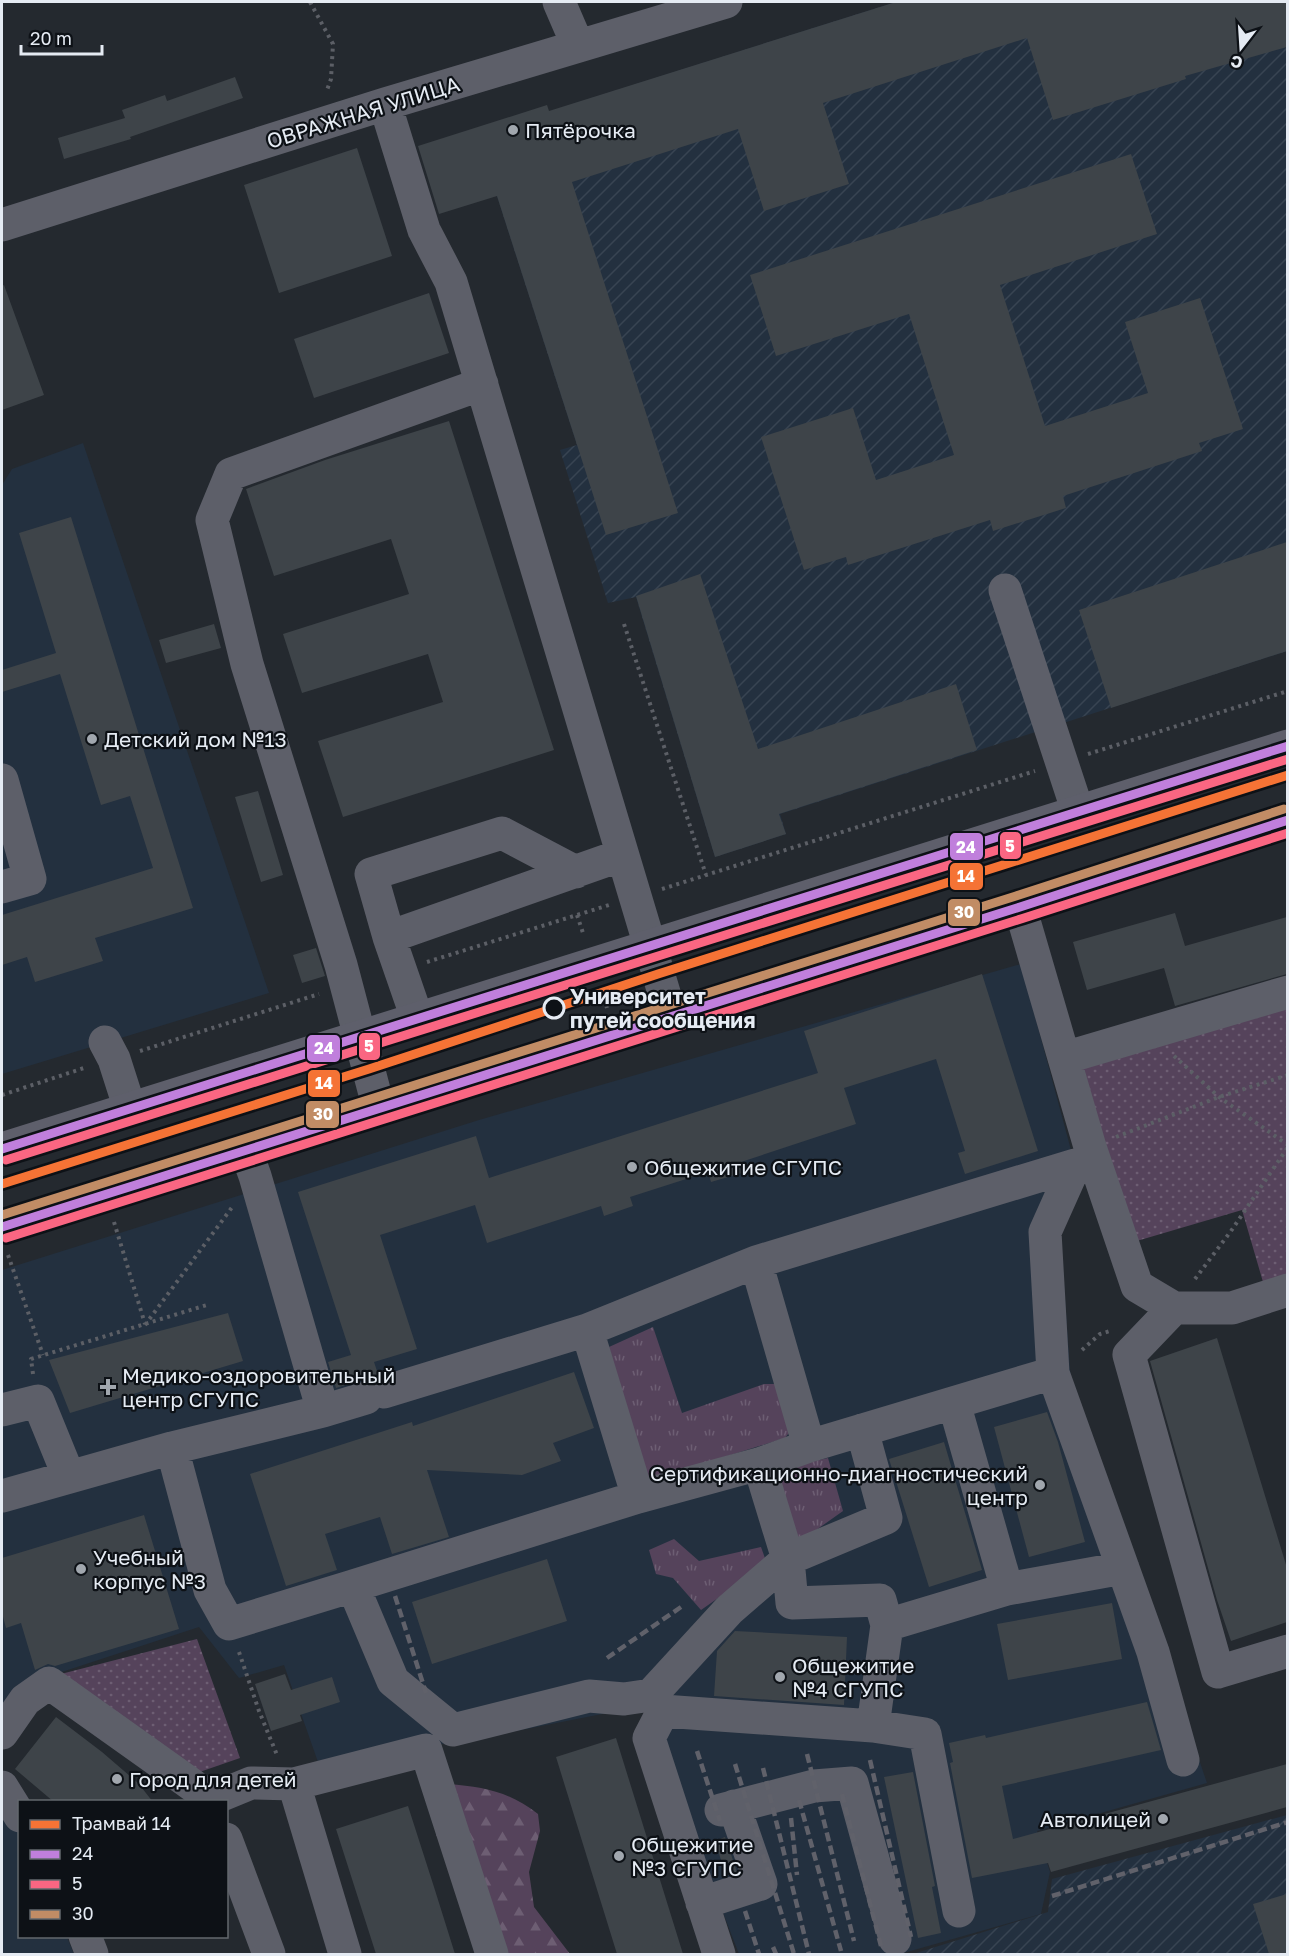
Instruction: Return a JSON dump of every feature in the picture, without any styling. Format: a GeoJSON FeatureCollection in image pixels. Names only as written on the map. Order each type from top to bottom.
{"type":"FeatureCollection","features":[{"type":"Feature","properties":{"kind":"main road"},"geometry":{"type":"LineString","coordinates":[[2,1149],[1287,746]]}},
{"type":"Feature","properties":{"kind":"main road"},"geometry":{"type":"LineString","coordinates":[[5,1241],[251,1164],[380,1109],[1020,907],[1287,820]]}},
{"type":"Feature","properties":{"kind":"street"},"geometry":{"type":"LineString","coordinates":[[559,2],[578,46]]}},
{"type":"Feature","properties":{"kind":"street","name":"ОВРАЖНАЯ УЛИЦА"},"geometry":{"type":"LineString","coordinates":[[2,225],[708,4]]}},
{"type":"Feature","properties":{"kind":"street"},"geometry":{"type":"LineString","coordinates":[[385,104],[424,230],[451,282],[671,1016]]}},
{"type":"Feature","properties":{"kind":"street"},"geometry":{"type":"LineString","coordinates":[[380,1109],[340,965],[247,664],[212,520],[231,474],[482,384]]}},
{"type":"Feature","properties":{"kind":"street"},"geometry":{"type":"LineString","coordinates":[[1005,590],[1078,812]]}},
{"type":"Feature","properties":{"kind":"street"},"geometry":{"type":"LineString","coordinates":[[2,780],[30,879],[2,887]]}},
{"type":"Feature","properties":{"kind":"street"},"geometry":{"type":"LineString","coordinates":[[417,1018],[389,937],[371,874],[502,832],[576,872]]}},
{"type":"Feature","properties":{"kind":"street"},"geometry":{"type":"LineString","coordinates":[[389,937],[622,855]]}},
{"type":"Feature","properties":{"kind":"street"},"geometry":{"type":"LineString","coordinates":[[1020,907],[1090,1148],[1137,1286],[1174,1308],[1232,1308],[1287,1290]]}},
{"type":"Feature","properties":{"kind":"street"},"geometry":{"type":"LineString","coordinates":[[1064,1058],[1287,992]]}},
{"type":"Feature","properties":{"kind":"street"},"geometry":{"type":"LineString","coordinates":[[105,1042],[114,1059],[130,1109]]}},
{"type":"Feature","properties":{"kind":"street"},"geometry":{"type":"LineString","coordinates":[[251,1164],[323,1411]]}},
{"type":"Feature","properties":{"kind":"street"},"geometry":{"type":"LineString","coordinates":[[2,1496],[172,1448],[323,1411],[375,1395],[587,1329],[756,1262],[1075,1165],[1045,1232],[1053,1373],[1153,1652],[1183,1760]]}},
{"type":"Feature","properties":{"kind":"street"},"geometry":{"type":"LineString","coordinates":[[756,1262],[809,1446]]}},
{"type":"Feature","properties":{"kind":"street"},"geometry":{"type":"LineString","coordinates":[[1174,1308],[1129,1355],[1218,1672],[1287,1651]]}},
{"type":"Feature","properties":{"kind":"street"},"geometry":{"type":"LineString","coordinates":[[587,1329],[638,1497]]}},
{"type":"Feature","properties":{"kind":"street"},"geometry":{"type":"LineString","coordinates":[[172,1448],[210,1590],[229,1624],[638,1497],[759,1464],[809,1446],[1053,1373]]}},
{"type":"Feature","properties":{"kind":"street"},"geometry":{"type":"LineString","coordinates":[[2,1410],[38,1401],[69,1477]]}},
{"type":"Feature","properties":{"kind":"street"},"geometry":{"type":"LineString","coordinates":[[954,1403],[1007,1589]]}},
{"type":"Feature","properties":{"kind":"street"},"geometry":{"type":"LineString","coordinates":[[719,1954],[649,1738],[657,1703],[729,1610],[788,1559],[886,1518],[862,1430]]}},
{"type":"Feature","properties":{"kind":"street"},"geometry":{"type":"LineString","coordinates":[[759,1464],[788,1559],[792,1603],[880,1599],[887,1625],[873,1726]]}},
{"type":"Feature","properties":{"kind":"street"},"geometry":{"type":"LineString","coordinates":[[887,1625],[1007,1589],[1123,1569]]}},
{"type":"Feature","properties":{"kind":"street"},"geometry":{"type":"LineString","coordinates":[[353,1586],[393,1681],[453,1730],[589,1696],[873,1726],[925,1734],[959,1911]]}},
{"type":"Feature","properties":{"kind":"street"},"geometry":{"type":"LineString","coordinates":[[2,1733],[25,1700],[49,1683],[212,1800],[251,1783],[294,1784],[426,1750],[492,1954]]}},
{"type":"Feature","properties":{"kind":"street"},"geometry":{"type":"LineString","coordinates":[[702,1904],[761,1884],[728,1808],[814,1786],[852,1783],[895,1940]]}},
{"type":"Feature","properties":{"kind":"street"},"geometry":{"type":"LineString","coordinates":[[294,1784],[345,1954]]}},
{"type":"Feature","properties":{"kind":"street"},"geometry":{"type":"LineString","coordinates":[[2,1787],[18,1813]]}},
{"type":"Feature","properties":{"kind":"street"},"geometry":{"type":"LineString","coordinates":[[228,1844],[269,1954]]}},
{"type":"Feature","properties":{"kind":"street"},"geometry":{"type":"LineString","coordinates":[[86,1938],[92,1954]]}},
{"type":"Feature","properties":{"kind":"path"},"geometry":{"type":"LineString","coordinates":[[310,2],[333,44],[331,79],[315,127]]}},
{"type":"Feature","properties":{"kind":"path"},"geometry":{"type":"LineString","coordinates":[[624,624],[706,875]]}},
{"type":"Feature","properties":{"kind":"path"},"geometry":{"type":"LineString","coordinates":[[634,897],[1287,691]]}},
{"type":"Feature","properties":{"kind":"path"},"geometry":{"type":"LineString","coordinates":[[1146,1032],[1219,1097],[1287,1146],[1231,1231],[1174,1308]]}},
{"type":"Feature","properties":{"kind":"path"},"geometry":{"type":"LineString","coordinates":[[1090,1148],[1219,1097],[1287,1075]]}},
{"type":"Feature","properties":{"kind":"path"},"geometry":{"type":"LineString","coordinates":[[145,1325],[251,1164]]}},
{"type":"Feature","properties":{"kind":"path"},"geometry":{"type":"LineString","coordinates":[[114,1222],[145,1325]]}},
{"type":"Feature","properties":{"kind":"path"},"geometry":{"type":"LineString","coordinates":[[5,1241],[43,1355]]}},
{"type":"Feature","properties":{"kind":"path"},"geometry":{"type":"LineString","coordinates":[[38,1401],[31,1359],[210,1304]]}},
{"type":"Feature","properties":{"kind":"path"},"geometry":{"type":"LineString","coordinates":[[229,1624],[258,1712],[278,1757],[294,1784]]}},
{"type":"Feature","properties":{"kind":"shaded area"},"geometry":{"type":"Polygon","coordinates":[[[896,2],[1287,2],[1287,651],[780,814],[786,834],[715,857],[636,597],[608,603],[560,450],[577,445],[497,196],[573,104],[896,2]]]}},
{"type":"Feature","properties":{"kind":"shaded area","name":"Детский дом №13"},"geometry":{"type":"Polygon","coordinates":[[[83,443],[269,993],[2,1074],[2,485],[12,469],[83,443]]]}},
{"type":"Feature","properties":{"kind":"shaded area"},"geometry":{"type":"Polygon","coordinates":[[[1021,964],[1075,1165],[1060,1228],[1071,1383],[1207,1783],[1037,1831],[1050,1872],[1041,1914],[900,1954],[739,1954],[643,1706],[449,1744],[403,1743],[319,1765],[284,1665],[239,1678],[199,1627],[16,1687],[2,1706],[2,1270],[479,1120],[1021,964]]]}},
{"type":"Feature","properties":{"kind":"shaded area"},"geometry":{"type":"Polygon","coordinates":[[[2,1777],[18,1818],[18,1938],[67,1938],[74,1954],[2,1954],[2,1777]]]}},
{"type":"Feature","properties":{"kind":"shaded area"},"geometry":{"type":"Polygon","coordinates":[[[1287,1815],[1287,1954],[913,1954],[1048,1912],[1052,1879],[1287,1815]]]}},
{"type":"Feature","properties":{"kind":"green space"},"geometry":{"type":"Polygon","coordinates":[[[1287,1007],[1287,1275],[1263,1282],[1242,1210],[1130,1243],[1077,1067],[1287,1007]]]}},
{"type":"Feature","properties":{"kind":"green space"},"geometry":{"type":"Polygon","coordinates":[[[653,1327],[682,1413],[764,1384],[778,1384],[792,1429],[785,1438],[645,1482],[609,1347],[653,1327]]]}},
{"type":"Feature","properties":{"kind":"green space"},"geometry":{"type":"Polygon","coordinates":[[[828,1458],[843,1511],[795,1545],[777,1486],[786,1467],[828,1458]]]}},
{"type":"Feature","properties":{"kind":"green space"},"geometry":{"type":"Polygon","coordinates":[[[674,1539],[699,1561],[761,1547],[767,1564],[701,1610],[673,1578],[656,1574],[649,1550],[674,1539]]]}},
{"type":"Feature","properties":{"kind":"green space"},"geometry":{"type":"Polygon","coordinates":[[[197,1639],[240,1758],[191,1775],[57,1675],[197,1639]]]}},
{"type":"Feature","properties":{"kind":"green space"},"geometry":{"type":"Polygon","coordinates":[[[448,1784],[506,1795],[538,1814],[540,1831],[529,1872],[534,1907],[570,1954],[497,1954],[458,1857],[436,1835],[448,1784]]]}},
{"type":"Feature","properties":{"kind":"building"},"geometry":{"type":"Polygon","coordinates":[[[896,2],[1287,2],[1287,47],[1185,76],[1186,79],[1053,120],[1027,38],[823,103],[849,184],[764,211],[738,129],[572,182],[678,513],[606,535],[497,196],[439,214],[418,146],[547,105],[549,111],[896,2]]]}},
{"type":"Feature","properties":{"kind":"building"},"geometry":{"type":"Polygon","coordinates":[[[235,77],[243,98],[130,137],[131,139],[64,159],[58,138],[125,118],[122,110],[165,95],[167,101],[235,77]]]}},
{"type":"Feature","properties":{"kind":"building"},"geometry":{"type":"Polygon","coordinates":[[[357,148],[392,256],[279,293],[244,185],[357,148]]]}},
{"type":"Feature","properties":{"kind":"building"},"geometry":{"type":"Polygon","coordinates":[[[1131,154],[1157,234],[1000,285],[1045,426],[1148,393],[1125,322],[1200,298],[1243,429],[1199,443],[1202,451],[1063,496],[1066,508],[993,531],[990,520],[848,565],[846,557],[804,570],[761,437],[853,408],[876,480],[954,455],[909,314],[776,356],[750,275],[1131,154]]]}},
{"type":"Feature","properties":{"kind":"building"},"geometry":{"type":"Polygon","coordinates":[[[4,285],[44,395],[2,410],[2,286],[4,285]]]}},
{"type":"Feature","properties":{"kind":"building"},"geometry":{"type":"Polygon","coordinates":[[[429,293],[449,353],[314,398],[294,339],[429,293]]]}},
{"type":"Feature","properties":{"kind":"building"},"geometry":{"type":"Polygon","coordinates":[[[449,421],[554,750],[343,817],[318,741],[443,702],[428,654],[302,693],[283,634],[409,594],[391,539],[274,576],[246,489],[325,460],[449,421]]]}},
{"type":"Feature","properties":{"kind":"building"},"geometry":{"type":"Polygon","coordinates":[[[71,517],[193,908],[95,938],[103,961],[35,982],[27,957],[2,965],[2,915],[153,868],[130,796],[101,805],[60,674],[2,692],[2,670],[56,653],[19,533],[71,517]]]}},
{"type":"Feature","properties":{"kind":"building"},"geometry":{"type":"Polygon","coordinates":[[[1287,542],[1287,651],[1111,708],[1079,610],[1287,542]]]}},
{"type":"Feature","properties":{"kind":"building"},"geometry":{"type":"Polygon","coordinates":[[[700,574],[758,749],[956,684],[977,750],[779,814],[786,834],[715,857],[636,596],[700,574]]]}},
{"type":"Feature","properties":{"kind":"building"},"geometry":{"type":"Polygon","coordinates":[[[214,624],[221,648],[166,663],[159,640],[214,624]]]}},
{"type":"Feature","properties":{"kind":"building"},"geometry":{"type":"Polygon","coordinates":[[[258,791],[283,875],[261,882],[235,797],[258,791]]]}},
{"type":"Feature","properties":{"kind":"building"},"geometry":{"type":"Polygon","coordinates":[[[1175,913],[1185,946],[1287,917],[1287,974],[1175,1006],[1164,968],[1087,990],[1073,942],[1175,913]]]}},
{"type":"Feature","properties":{"kind":"building"},"geometry":{"type":"Polygon","coordinates":[[[316,948],[325,976],[302,983],[293,955],[316,948]]]}},
{"type":"Feature","properties":{"kind":"building","name":"Общежитие СГУПС"},"geometry":{"type":"Polygon","coordinates":[[[982,974],[1038,1151],[965,1174],[958,1153],[965,1151],[936,1059],[844,1088],[856,1124],[738,1163],[742,1173],[711,1182],[708,1172],[630,1197],[633,1206],[604,1216],[601,1206],[487,1243],[475,1205],[380,1235],[417,1349],[374,1362],[378,1374],[370,1380],[361,1380],[336,1388],[328,1362],[351,1355],[298,1192],[476,1136],[489,1178],[818,1073],[804,1031],[982,974]]]}},
{"type":"Feature","properties":{"kind":"building","name":"Медико-оздоровительный центр СГУПС"},"geometry":{"type":"Polygon","coordinates":[[[228,1313],[243,1361],[70,1413],[49,1360],[228,1313]]]}},
{"type":"Feature","properties":{"kind":"building"},"geometry":{"type":"Polygon","coordinates":[[[1217,1338],[1287,1568],[1287,1622],[1231,1641],[1217,1600],[1150,1361],[1217,1338]]]}},
{"type":"Feature","properties":{"kind":"building"},"geometry":{"type":"Polygon","coordinates":[[[574,1372],[594,1428],[553,1443],[561,1461],[522,1475],[427,1470],[449,1537],[392,1554],[380,1517],[325,1534],[337,1570],[286,1586],[250,1474],[412,1422],[413,1426],[574,1372]]]}},
{"type":"Feature","properties":{"kind":"building","name":"Сертификационно-диагностический центр"},"geometry":{"type":"Polygon","coordinates":[[[1047,1412],[1058,1442],[1085,1542],[1029,1557],[994,1427],[1047,1412]]]}},
{"type":"Feature","properties":{"kind":"building"},"geometry":{"type":"Polygon","coordinates":[[[944,1442],[982,1570],[929,1587],[889,1459],[944,1442]]]}},
{"type":"Feature","properties":{"kind":"building"},"geometry":{"type":"Polygon","coordinates":[[[144,1515],[179,1629],[55,1666],[48,1664],[35,1670],[21,1623],[6,1628],[2,1613],[2,1558],[144,1515]]]}},
{"type":"Feature","properties":{"kind":"building"},"geometry":{"type":"Polygon","coordinates":[[[547,1559],[567,1621],[432,1664],[412,1602],[547,1559]]]}},
{"type":"Feature","properties":{"kind":"building"},"geometry":{"type":"Polygon","coordinates":[[[1112,1603],[1122,1659],[1008,1680],[997,1624],[1112,1603]]]}},
{"type":"Feature","properties":{"kind":"building","name":"Общежитие №4 СГУПС"},"geometry":{"type":"Polygon","coordinates":[[[735,1631],[847,1637],[844,1705],[714,1696],[717,1651],[735,1631]]]}},
{"type":"Feature","properties":{"kind":"building"},"geometry":{"type":"Polygon","coordinates":[[[285,1674],[291,1690],[332,1677],[340,1702],[300,1715],[302,1721],[271,1731],[255,1684],[285,1674]]]}},
{"type":"Feature","properties":{"kind":"building"},"geometry":{"type":"Polygon","coordinates":[[[1147,1702],[1161,1750],[1002,1786],[1013,1839],[1287,1764],[1287,1807],[1051,1872],[1048,1863],[972,1878],[950,1763],[953,1762],[949,1743],[985,1735],[986,1738],[1147,1702]]]}},
{"type":"Feature","properties":{"kind":"building"},"geometry":{"type":"Polygon","coordinates":[[[56,1717],[138,1783],[151,1800],[52,1800],[15,1769],[56,1717]]]}},
{"type":"Feature","properties":{"kind":"building","name":"Общежитие №3 СГУПС"},"geometry":{"type":"Polygon","coordinates":[[[616,1738],[683,1954],[617,1954],[556,1757],[616,1738]]]}},
{"type":"Feature","properties":{"kind":"building"},"geometry":{"type":"Polygon","coordinates":[[[913,1772],[935,1886],[932,1887],[941,1933],[918,1938],[884,1777],[913,1772]]]}},
{"type":"Feature","properties":{"kind":"building"},"geometry":{"type":"Polygon","coordinates":[[[408,1806],[455,1954],[376,1954],[336,1829],[408,1806]]]}},
{"type":"Feature","properties":{"kind":"building"},"geometry":{"type":"Polygon","coordinates":[[[725,1837],[737,1872],[726,1876],[715,1841],[725,1837]]]}},
{"type":"Feature","properties":{"kind":"building"},"geometry":{"type":"Polygon","coordinates":[[[1287,1894],[1287,1954],[1269,1954],[1253,1904],[1287,1894]]]}},
{"type":"Feature","properties":{"kind":"railway"},"geometry":{"type":"LineString","coordinates":[[395,1596],[426,1693]]}},
{"type":"Feature","properties":{"kind":"railway"},"geometry":{"type":"LineString","coordinates":[[607,1658],[681,1607]]}},
{"type":"Feature","properties":{"kind":"railway"},"geometry":{"type":"LineString","coordinates":[[697,1751],[720,1821]]}},
{"type":"Feature","properties":{"kind":"railway"},"geometry":{"type":"LineString","coordinates":[[807,1754],[854,1941]]}},
{"type":"Feature","properties":{"kind":"railway"},"geometry":{"type":"LineString","coordinates":[[870,1760],[911,1937]]}},
{"type":"Feature","properties":{"kind":"railway"},"geometry":{"type":"LineString","coordinates":[[735,1764],[794,1954]]}},
{"type":"Feature","properties":{"kind":"railway"},"geometry":{"type":"LineString","coordinates":[[763,1768],[809,1954]]}},
{"type":"Feature","properties":{"kind":"railway"},"geometry":{"type":"LineString","coordinates":[[842,1794],[881,1946]]}},
{"type":"Feature","properties":{"kind":"railway"},"geometry":{"type":"LineString","coordinates":[[799,1800],[841,1951]]}},
{"type":"Feature","properties":{"kind":"railway"},"geometry":{"type":"LineString","coordinates":[[791,1818],[797,1875]]}},
{"type":"Feature","properties":{"kind":"railway"},"geometry":{"type":"LineString","coordinates":[[1052,1896],[1288,1822]]}},
{"type":"Feature","properties":{"kind":"railway"},"geometry":{"type":"LineString","coordinates":[[745,1911],[759,1954]]}},
{"type":"Feature","properties":{"kind":"railway"},"geometry":{"type":"LineString","coordinates":[[773,1947],[776,1954]]}},
{"type":"Feature","properties":{"kind":"tram line","name":"14"},"geometry":{"type":"LineString","coordinates":[[2,1184],[1288,775]]}},
{"type":"Feature","properties":{"kind":"transit line","name":"24"},"geometry":{"type":"LineString","coordinates":[[2,1149],[1288,746]]}},
{"type":"Feature","properties":{"kind":"transit line","name":"5"},"geometry":{"type":"LineString","coordinates":[[6,1160],[1288,759]]}},
{"type":"Feature","properties":{"kind":"transit line","name":"30"},"geometry":{"type":"LineString","coordinates":[[2,1215],[1016,896],[1284,809]]}},
{"type":"Feature","properties":{"kind":"transit line","name":"24"},"geometry":{"type":"LineString","coordinates":[[2,1227],[1020,907],[1288,820]]}},
{"type":"Feature","properties":{"kind":"transit line","name":"5"},"geometry":{"type":"LineString","coordinates":[[6,1238],[1288,833]]}},
{"type":"Feature","properties":{"kind":"place","name":"Пятёрочка"},"geometry":{"type":"Point","coordinates":[513,130]}},
{"type":"Feature","properties":{"kind":"place","name":"Детский дом №13"},"geometry":{"type":"Point","coordinates":[92,739]}},
{"type":"Feature","properties":{"kind":"place","name":"Университет путей сообщения"},"geometry":{"type":"Point","coordinates":[554,1008]}},
{"type":"Feature","properties":{"kind":"place","name":"Общежитие СГУПС"},"geometry":{"type":"Point","coordinates":[632,1167]}},
{"type":"Feature","properties":{"kind":"place","name":"Медико-оздоровительный центр СГУПС"},"geometry":{"type":"Point","coordinates":[108,1387]}},
{"type":"Feature","properties":{"kind":"place","name":"Сертификационно-диагностический центр"},"geometry":{"type":"Point","coordinates":[1040,1485]}},
{"type":"Feature","properties":{"kind":"place","name":"Учебный корпус №3"},"geometry":{"type":"Point","coordinates":[81,1569]}},
{"type":"Feature","properties":{"kind":"place","name":"Общежитие №4 СГУПС"},"geometry":{"type":"Point","coordinates":[780,1677]}},
{"type":"Feature","properties":{"kind":"place","name":"Город для детей"},"geometry":{"type":"Point","coordinates":[117,1779]}},
{"type":"Feature","properties":{"kind":"place","name":"Автолицей"},"geometry":{"type":"Point","coordinates":[1163,1819]}},
{"type":"Feature","properties":{"kind":"place","name":"Общежитие №3 СГУПС"},"geometry":{"type":"Point","coordinates":[619,1856]}}]}
